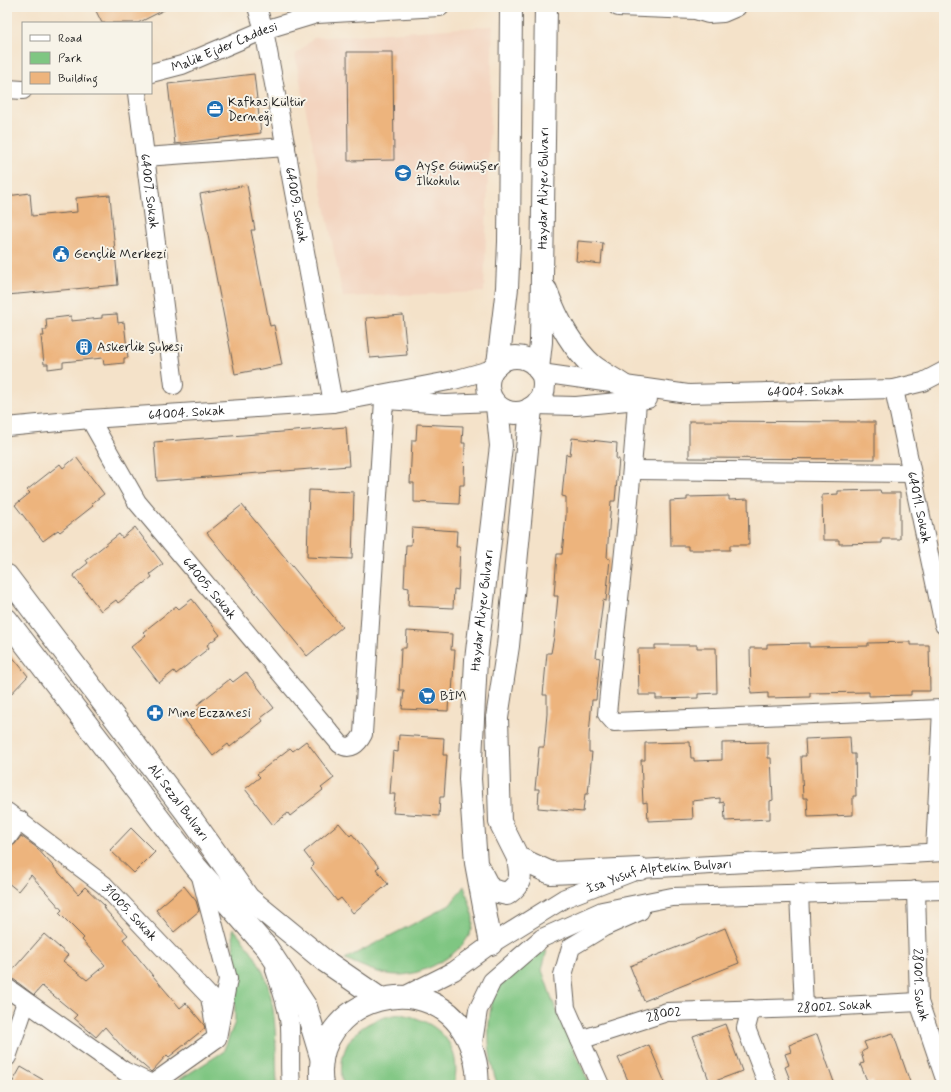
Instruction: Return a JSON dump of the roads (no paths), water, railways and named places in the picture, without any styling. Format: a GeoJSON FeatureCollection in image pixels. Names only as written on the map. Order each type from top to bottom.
{"type":"FeatureCollection","features":[{"type":"Feature","properties":{"kind":"main road"},"geometry":{"type":"LineString","coordinates":[[495,366],[512,357],[519,357],[533,363],[540,371],[543,381],[543,390],[540,398],[533,406],[518,412],[504,410],[496,404],[488,386],[495,366],[508,288],[510,242],[511,7]]}},
{"type":"Feature","properties":{"kind":"main road","name":"Haydar Aliyev Bulvarı"},"geometry":{"type":"LineString","coordinates":[[540,371],[546,7]]}},
{"type":"Feature","properties":{"kind":"main road"},"geometry":{"type":"LineString","coordinates":[[542,280],[556,317],[574,344],[593,365],[630,393]]}},
{"type":"Feature","properties":{"kind":"main road","name":"Haydar Aliyev Bulvarı"},"geometry":{"type":"LineString","coordinates":[[491,944],[476,863],[470,771],[476,660],[501,446],[496,404]]}},
{"type":"Feature","properties":{"kind":"main road","name":"Haydar Aliyev Bulvarı"},"geometry":{"type":"LineString","coordinates":[[476,863],[490,890],[508,894],[518,886],[521,875],[518,858],[500,822],[497,718],[508,646],[533,406]]}},
{"type":"Feature","properties":{"kind":"main road","name":"Ali Sezal Bulvarı"},"geometry":{"type":"LineString","coordinates":[[7,576],[188,815],[248,898],[325,961],[379,998]]}},
{"type":"Feature","properties":{"kind":"main road","name":"Ali Sezal Bulvarı"},"geometry":{"type":"LineString","coordinates":[[7,620],[200,871],[267,948],[306,1007],[322,1060]]}},
{"type":"Feature","properties":{"kind":"main road"},"geometry":{"type":"LineString","coordinates":[[518,858],[551,873],[640,869]]}},
{"type":"Feature","properties":{"kind":"main road"},"geometry":{"type":"LineString","coordinates":[[322,1085],[320,1073],[325,1047],[337,1025],[356,1008],[379,998],[404,996],[429,1002],[450,1015],[466,1034],[476,1058],[478,1084]]}},
{"type":"Feature","properties":{"kind":"street","name":"64009. Sokak"},"geometry":{"type":"LineString","coordinates":[[257,7],[264,30],[333,403]]}},
{"type":"Feature","properties":{"kind":"street","name":"Malik Ejder Caddesi"},"geometry":{"type":"LineString","coordinates":[[152,73],[182,65],[264,30],[317,14],[440,7]]}},
{"type":"Feature","properties":{"kind":"street"},"geometry":{"type":"LineString","coordinates":[[618,7],[695,10],[708,14],[723,13],[737,7]]}},
{"type":"Feature","properties":{"kind":"street"},"geometry":{"type":"LineString","coordinates":[[7,89],[22,90]]}},
{"type":"Feature","properties":{"kind":"street","name":"64007. Sokak"},"geometry":{"type":"LineString","coordinates":[[137,94],[174,385]]}},
{"type":"Feature","properties":{"kind":"street"},"geometry":{"type":"LineString","coordinates":[[145,156],[286,147]]}},
{"type":"Feature","properties":{"kind":"street","name":"64004. Sokak"},"geometry":{"type":"LineString","coordinates":[[7,427],[90,419],[333,403],[454,380],[495,366]]}},
{"type":"Feature","properties":{"kind":"street","name":"64004. Sokak"},"geometry":{"type":"LineString","coordinates":[[540,371],[630,393],[688,394],[894,389],[922,382]]}},
{"type":"Feature","properties":{"kind":"street"},"geometry":{"type":"LineString","coordinates":[[922,382],[944,371]]}},
{"type":"Feature","properties":{"kind":"street"},"geometry":{"type":"LineString","coordinates":[[922,382],[944,383]]}},
{"type":"Feature","properties":{"kind":"street","name":"64011. Sokak"},"geometry":{"type":"LineString","coordinates":[[894,389],[944,625]]}},
{"type":"Feature","properties":{"kind":"street","name":"64004. Sokak"},"geometry":{"type":"LineString","coordinates":[[533,406],[576,406],[630,393]]}},
{"type":"Feature","properties":{"kind":"street"},"geometry":{"type":"LineString","coordinates":[[630,393],[633,470],[622,559],[607,714],[614,722],[943,708],[939,852]]}},
{"type":"Feature","properties":{"kind":"street","name":"64004. Sokak"},"geometry":{"type":"LineString","coordinates":[[365,398],[445,404],[496,404]]}},
{"type":"Feature","properties":{"kind":"street","name":"64005. Sokak"},"geometry":{"type":"LineString","coordinates":[[90,419],[137,502],[335,738],[344,747],[350,747],[359,742],[363,734],[384,400]]}},
{"type":"Feature","properties":{"kind":"street"},"geometry":{"type":"LineString","coordinates":[[633,470],[911,473]]}},
{"type":"Feature","properties":{"kind":"street"},"geometry":{"type":"LineString","coordinates":[[7,838],[13,816]]}},
{"type":"Feature","properties":{"kind":"street","name":"31005. Sokak"},"geometry":{"type":"LineString","coordinates":[[13,816],[104,885],[210,996],[217,1038]]}},
{"type":"Feature","properties":{"kind":"street","name":"İsa Yusuf Alptekin Bulvarı"},"geometry":{"type":"LineString","coordinates":[[404,996],[454,971],[491,944],[565,898],[640,869],[939,852]]}},
{"type":"Feature","properties":{"kind":"street"},"geometry":{"type":"LineString","coordinates":[[7,988],[120,1078],[152,1085],[217,1038],[228,979],[200,871]]}},
{"type":"Feature","properties":{"kind":"street","name":"28001. Sokak"},"geometry":{"type":"LineString","coordinates":[[916,890],[919,1002],[944,1076]]}},
{"type":"Feature","properties":{"kind":"street","name":"İsa Yusuf Alptekin Bulvarı"},"geometry":{"type":"LineString","coordinates":[[472,1049],[478,1010],[492,980],[542,938],[602,911],[672,897],[944,890]]}},
{"type":"Feature","properties":{"kind":"street"},"geometry":{"type":"LineString","coordinates":[[799,893],[804,1008]]}},
{"type":"Feature","properties":{"kind":"street"},"geometry":{"type":"LineString","coordinates":[[600,1085],[566,1008],[563,975],[570,947],[604,927],[672,897]]}},
{"type":"Feature","properties":{"kind":"street"},"geometry":{"type":"LineString","coordinates":[[267,948],[283,993],[290,1026],[288,1065],[291,1085]]}},
{"type":"Feature","properties":{"kind":"street"},"geometry":{"type":"LineString","coordinates":[[7,1057],[26,1002]]}},
{"type":"Feature","properties":{"kind":"street","name":"28002. Sokak"},"geometry":{"type":"LineString","coordinates":[[751,1009],[804,1008],[919,1002]]}},
{"type":"Feature","properties":{"kind":"street"},"geometry":{"type":"LineString","coordinates":[[751,1009],[746,1028],[768,1085]]}},
{"type":"Feature","properties":{"kind":"street","name":"28002"},"geometry":{"type":"LineString","coordinates":[[580,1040],[667,1012],[751,1009]]}},
{"type":"Feature","properties":{"kind":"place","name":"Kafkas Kültür Derneği"},"geometry":{"type":"Point","coordinates":[215,109]}},
{"type":"Feature","properties":{"kind":"place","name":"Ayşe Gümüşer İlkokulu"},"geometry":{"type":"Point","coordinates":[403,173]}},
{"type":"Feature","properties":{"kind":"place","name":"Gençlik Merkezi"},"geometry":{"type":"Point","coordinates":[61,254]}},
{"type":"Feature","properties":{"kind":"place","name":"Askerlik Şubesi"},"geometry":{"type":"Point","coordinates":[84,347]}},
{"type":"Feature","properties":{"kind":"place","name":"BİM"},"geometry":{"type":"Point","coordinates":[427,696]}},
{"type":"Feature","properties":{"kind":"place","name":"Mine Eczanesi"},"geometry":{"type":"Point","coordinates":[155,713]}}]}
